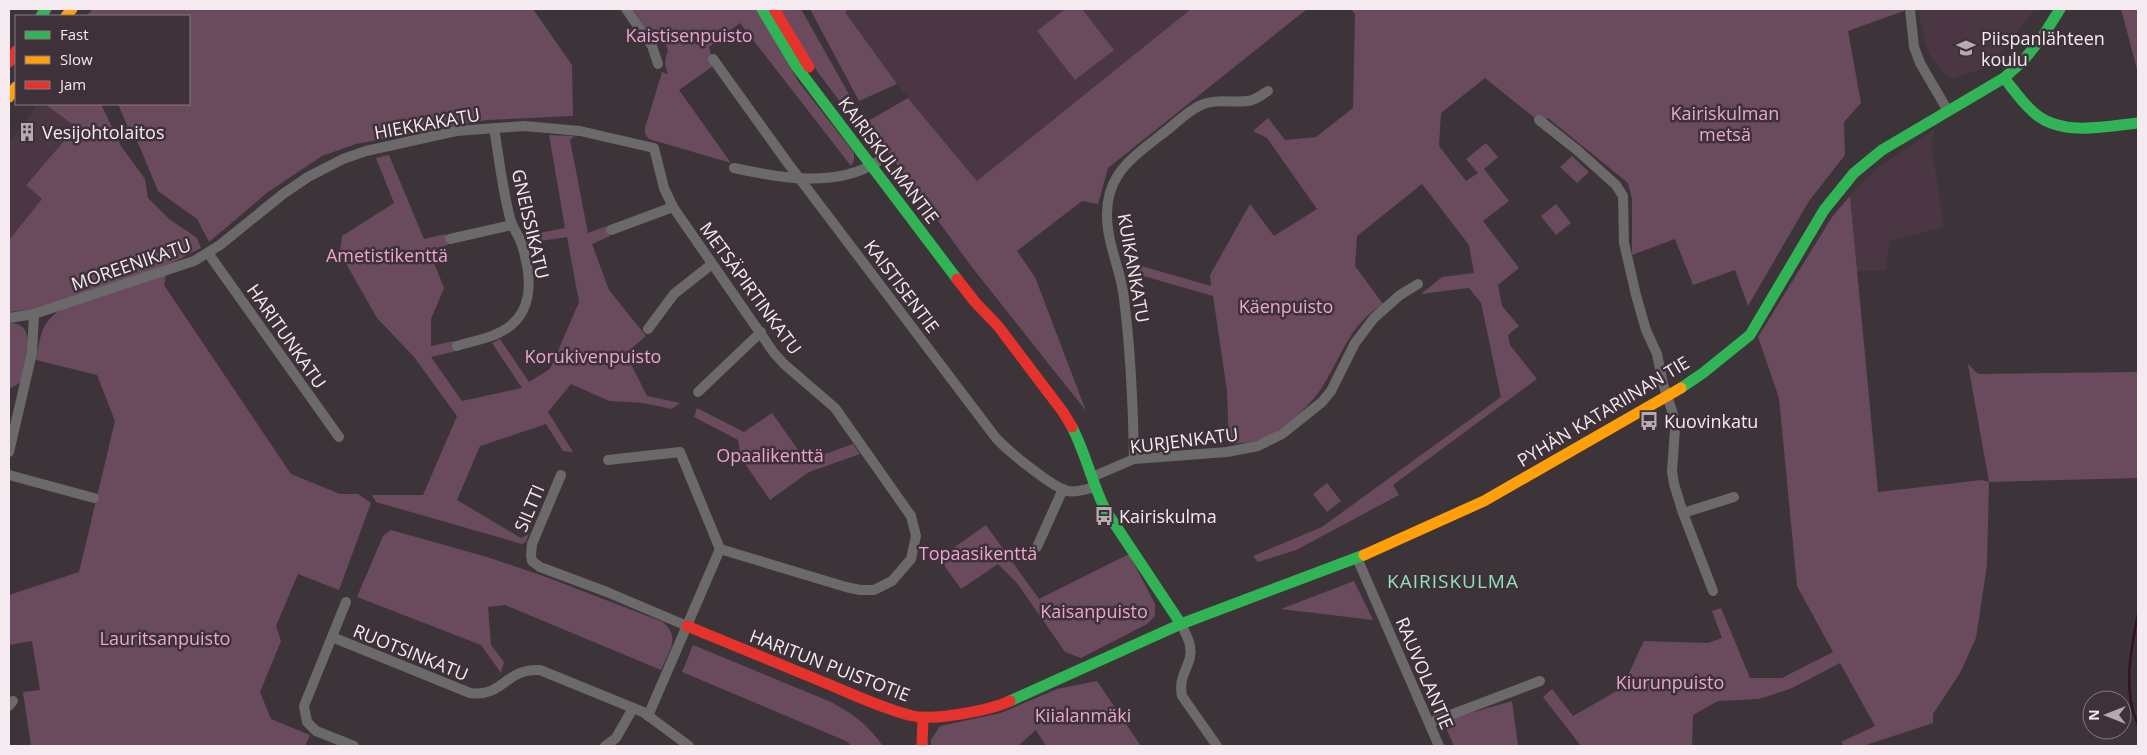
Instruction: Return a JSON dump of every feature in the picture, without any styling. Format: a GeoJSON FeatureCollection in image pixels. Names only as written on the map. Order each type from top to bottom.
{"type":"FeatureCollection","features":[{"type":"Feature","properties":{"kind":"street"},"geometry":{"type":"LineString","coordinates":[[626,9],[652,46],[658,64]]}},
{"type":"Feature","properties":{"kind":"street","name":"KAIRISKULMANTIE"},"geometry":{"type":"LineString","coordinates":[[762,9],[796,66],[960,268],[981,297],[998,326],[1063,412],[1082,446],[1106,511],[1181,624]]}},
{"type":"Feature","properties":{"kind":"street","name":"KAIRISKULMANTIE"},"geometry":{"type":"LineString","coordinates":[[774,9],[804,61],[874,164]]}},
{"type":"Feature","properties":{"kind":"street"},"geometry":{"type":"LineString","coordinates":[[1910,9],[1914,47],[1920,63],[1948,111]]}},
{"type":"Feature","properties":{"kind":"street","name":"PYHÄN KATARIINAN TIE"},"geometry":{"type":"LineString","coordinates":[[1181,624],[1357,558],[1484,501],[1667,397],[1703,373],[1750,335],[1824,210],[1854,173],[1882,150],[2004,78],[2023,62],[2060,9]]}},
{"type":"Feature","properties":{"kind":"street","name":"KAISTISENTIE"},"geometry":{"type":"LineString","coordinates":[[712,59],[996,438],[1010,451],[1063,489]]}},
{"type":"Feature","properties":{"kind":"street"},"geometry":{"type":"LineString","coordinates":[[2004,78],[2038,117],[2048,123],[2060,127],[2138,123]]}},
{"type":"Feature","properties":{"kind":"street","name":"KUIKANKATU"},"geometry":{"type":"LineString","coordinates":[[1134,459],[1131,354],[1124,295],[1108,231],[1107,204],[1116,175],[1134,155],[1198,106],[1220,101],[1247,101],[1256,99],[1268,91]]}},
{"type":"Feature","properties":{"kind":"street"},"geometry":{"type":"LineString","coordinates":[[1539,120],[1577,150],[1616,185],[1623,196],[1624,243],[1646,330],[1657,354],[1673,414],[1675,429],[1672,471],[1683,513],[1713,591]]}},
{"type":"Feature","properties":{"kind":"street","name":"HIEKKAKATU"},"geometry":{"type":"LineString","coordinates":[[355,154],[444,133],[524,126],[565,128],[654,148]]}},
{"type":"Feature","properties":{"kind":"street","name":"GNEISSIKATU"},"geometry":{"type":"LineString","coordinates":[[457,346],[502,332],[515,322],[525,308],[529,293],[529,277],[522,245],[512,225],[494,128]]}},
{"type":"Feature","properties":{"kind":"street","name":"METSÄPIRTINKATU"},"geometry":{"type":"LineString","coordinates":[[654,148],[664,188],[672,207],[784,364],[835,408],[911,516],[916,529],[916,544],[910,559],[898,576],[881,588],[867,590],[846,588],[720,549]]}},
{"type":"Feature","properties":{"kind":"street","name":"MOREENIKATU"},"geometry":{"type":"LineString","coordinates":[[9,318],[34,314],[182,266],[208,253],[283,194],[332,164],[355,154]]}},
{"type":"Feature","properties":{"kind":"street"},"geometry":{"type":"LineString","coordinates":[[734,168],[801,179],[846,174],[874,164]]}},
{"type":"Feature","properties":{"kind":"street"},"geometry":{"type":"LineString","coordinates":[[611,230],[672,207]]}},
{"type":"Feature","properties":{"kind":"street"},"geometry":{"type":"LineString","coordinates":[[450,239],[512,225]]}},
{"type":"Feature","properties":{"kind":"street","name":"HARITUNKATU"},"geometry":{"type":"LineString","coordinates":[[208,253],[339,437]]}},
{"type":"Feature","properties":{"kind":"street"},"geometry":{"type":"LineString","coordinates":[[648,329],[674,294],[712,264]]}},
{"type":"Feature","properties":{"kind":"street","name":"KURJENKATU"},"geometry":{"type":"LineString","coordinates":[[1094,482],[1134,459],[1227,452],[1258,446],[1282,434],[1322,402],[1331,391],[1355,344],[1374,318],[1400,295],[1418,284]]}},
{"type":"Feature","properties":{"kind":"street"},"geometry":{"type":"LineString","coordinates":[[9,452],[32,353],[34,314]]}},
{"type":"Feature","properties":{"kind":"street"},"geometry":{"type":"LineString","coordinates":[[698,392],[760,332]]}},
{"type":"Feature","properties":{"kind":"street"},"geometry":{"type":"LineString","coordinates":[[605,746],[616,738],[641,712],[687,626],[720,549],[680,452],[608,460]]}},
{"type":"Feature","properties":{"kind":"street","name":"SILTTI"},"geometry":{"type":"LineString","coordinates":[[530,555],[532,544],[561,474]]}},
{"type":"Feature","properties":{"kind":"street"},"geometry":{"type":"LineString","coordinates":[[9,476],[94,498]]}},
{"type":"Feature","properties":{"kind":"street"},"geometry":{"type":"LineString","coordinates":[[1037,547],[1063,489],[1077,492],[1094,482]]}},
{"type":"Feature","properties":{"kind":"street"},"geometry":{"type":"LineString","coordinates":[[1683,513],[1734,497]]}},
{"type":"Feature","properties":{"kind":"street","name":"HARITUN PUISTOTIE"},"geometry":{"type":"LineString","coordinates":[[530,555],[536,565],[544,570],[607,592],[859,697],[913,716],[923,717],[965,713],[1000,706],[1181,624]]}},
{"type":"Feature","properties":{"kind":"street","name":"RAUVOLANTIE"},"geometry":{"type":"LineString","coordinates":[[1357,558],[1439,746]]}},
{"type":"Feature","properties":{"kind":"street"},"geometry":{"type":"LineString","coordinates":[[346,602],[304,706],[307,722],[316,731],[354,746]]}},
{"type":"Feature","properties":{"kind":"street"},"geometry":{"type":"LineString","coordinates":[[1181,624],[1190,645],[1191,653],[1181,678],[1182,696],[1217,746]]}},
{"type":"Feature","properties":{"kind":"street","name":"RUOTSINKATU"},"geometry":{"type":"LineString","coordinates":[[332,637],[470,694],[481,695],[494,690],[519,672],[528,669],[540,670],[641,712],[689,746]]}},
{"type":"Feature","properties":{"kind":"street"},"geometry":{"type":"LineString","coordinates":[[1429,723],[1540,681]]}},
{"type":"Feature","properties":{"kind":"street"},"geometry":{"type":"LineString","coordinates":[[922,746],[923,717]]}},
{"type":"Feature","properties":{"kind":"shaded area"},"geometry":{"type":"Polygon","coordinates":[[[848,9],[1191,9],[977,181],[897,84],[845,12],[848,9]]]}},
{"type":"Feature","properties":{"kind":"shaded area","name":"Piispanlähteen koulu"},"geometry":{"type":"Polygon","coordinates":[[[1918,9],[2035,9],[2013,39],[1986,67],[1953,79],[1948,78],[1930,56],[1918,9]]]}},
{"type":"Feature","properties":{"kind":"shaded area"},"geometry":{"type":"Polygon","coordinates":[[[37,105],[46,105],[76,127],[26,184],[42,199],[9,240],[9,143],[37,105]]]}},
{"type":"Feature","properties":{"kind":"shaded area"},"geometry":{"type":"Polygon","coordinates":[[[1935,129],[1931,142],[1944,227],[1890,241],[1886,270],[1857,271],[1850,196],[1877,168],[1935,129]]]}},
{"type":"Feature","properties":{"kind":"green space"},"geometry":{"type":"Polygon","coordinates":[[[93,9],[533,9],[572,65],[573,116],[487,120],[356,144],[322,156],[268,192],[209,242],[197,219],[158,191],[139,145],[129,130],[118,105],[190,105],[190,15],[87,15],[93,9]]]}},
{"type":"Feature","properties":{"kind":"green space","name":"Kaistisenpuisto"},"geometry":{"type":"Polygon","coordinates":[[[632,9],[757,9],[798,81],[854,153],[854,160],[851,166],[740,23],[709,47],[713,66],[679,90],[731,163],[649,139],[645,134],[645,128],[662,72],[668,74],[665,62],[668,51],[663,37],[655,29],[647,30],[632,9]]]}},
{"type":"Feature","properties":{"kind":"green space"},"geometry":{"type":"Polygon","coordinates":[[[778,9],[801,9],[855,105],[846,106],[841,103],[817,71],[778,9]]]}},
{"type":"Feature","properties":{"kind":"green space"},"geometry":{"type":"Polygon","coordinates":[[[810,9],[848,9],[845,12],[897,84],[859,101],[810,9]]]}},
{"type":"Feature","properties":{"kind":"green space"},"geometry":{"type":"Polygon","coordinates":[[[1065,9],[1082,9],[1114,50],[1075,80],[1037,31],[1065,9]]]}},
{"type":"Feature","properties":{"kind":"green space"},"geometry":{"type":"Polygon","coordinates":[[[1191,9],[1307,9],[1108,168],[1098,204],[1082,201],[1017,251],[1035,277],[1086,411],[971,266],[877,137],[868,121],[908,98],[977,181],[1191,9]]]}},
{"type":"Feature","properties":{"kind":"green space"},"geometry":{"type":"Polygon","coordinates":[[[1351,9],[1904,9],[1904,11],[1848,31],[1861,103],[1844,122],[1845,155],[1809,201],[1748,306],[1735,270],[1693,285],[1675,239],[1632,255],[1632,199],[1628,183],[1548,118],[1541,123],[1485,78],[1441,113],[1439,146],[1466,181],[1478,173],[1466,159],[1486,143],[1498,157],[1484,169],[1509,201],[1483,221],[1519,268],[1498,285],[1502,306],[1519,326],[1508,335],[1510,345],[1537,379],[1393,485],[1399,495],[1296,550],[1258,562],[1253,556],[1322,527],[1501,397],[1481,303],[1469,288],[1421,294],[1442,277],[1474,273],[1469,245],[1422,184],[1357,236],[1355,266],[1383,304],[1361,322],[1353,332],[1329,377],[1310,403],[1287,424],[1263,439],[1247,443],[1229,444],[1227,391],[1213,296],[1126,271],[1124,261],[1211,286],[1210,275],[1250,204],[1274,236],[1317,209],[1267,138],[1253,131],[1268,118],[1285,140],[1316,137],[1353,108],[1355,14],[1351,9]]]}},
{"type":"Feature","properties":{"kind":"green space"},"geometry":{"type":"Polygon","coordinates":[[[2121,9],[2138,9],[2138,73],[2121,9]]]}},
{"type":"Feature","properties":{"kind":"green space","name":"Lauritsanpuisto"},"geometry":{"type":"Polygon","coordinates":[[[46,105],[101,105],[121,146],[145,179],[148,198],[169,219],[197,238],[201,248],[168,265],[164,285],[291,474],[340,494],[358,494],[371,503],[339,590],[298,574],[276,626],[281,641],[260,692],[271,719],[310,735],[305,746],[31,746],[23,692],[40,690],[32,641],[9,645],[9,595],[79,572],[115,421],[97,375],[36,360],[40,337],[46,325],[62,309],[34,309],[9,312],[9,240],[42,199],[26,185],[76,127],[46,105]]]}},
{"type":"Feature","properties":{"kind":"green space","name":"Korukivenpuisto"},"geometry":{"type":"Polygon","coordinates":[[[549,135],[574,136],[570,140],[588,233],[607,226],[610,236],[592,244],[609,290],[646,336],[633,347],[628,358],[647,396],[680,403],[672,409],[643,403],[609,401],[571,384],[548,412],[573,452],[563,451],[546,424],[480,446],[457,500],[521,538],[529,534],[526,542],[522,544],[376,502],[372,495],[423,495],[457,416],[414,357],[377,318],[340,253],[342,236],[394,203],[376,158],[389,155],[424,239],[446,234],[448,245],[429,250],[444,288],[431,319],[431,346],[454,341],[456,351],[431,357],[462,401],[522,388],[492,343],[500,339],[529,382],[550,369],[579,302],[567,237],[528,243],[525,236],[565,228],[549,135]]]}},
{"type":"Feature","properties":{"kind":"green space"},"geometry":{"type":"Polygon","coordinates":[[[1572,156],[1589,172],[1577,183],[1560,167],[1572,156]]]}},
{"type":"Feature","properties":{"kind":"green space","name":"Kiurunpuisto"},"geometry":{"type":"Polygon","coordinates":[[[1850,196],[1878,492],[1982,480],[1989,482],[1987,565],[1976,638],[1960,673],[1933,714],[1933,723],[1863,746],[1844,746],[1841,742],[1875,726],[1840,663],[1790,689],[1759,699],[1718,701],[1693,715],[1692,746],[1581,746],[1543,697],[1552,689],[1573,716],[1622,688],[1644,641],[1708,643],[1722,638],[1712,611],[1721,608],[1750,678],[1782,678],[1833,652],[1797,586],[1779,398],[1758,337],[1832,217],[1850,196]]]}},
{"type":"Feature","properties":{"kind":"green space"},"geometry":{"type":"Polygon","coordinates":[[[1556,204],[1571,223],[1556,235],[1541,216],[1556,204]]]}},
{"type":"Feature","properties":{"kind":"green space"},"geometry":{"type":"Polygon","coordinates":[[[9,323],[19,325],[25,330],[28,346],[21,382],[9,389],[9,323]]]}},
{"type":"Feature","properties":{"kind":"green space"},"geometry":{"type":"Polygon","coordinates":[[[1968,364],[1978,374],[2138,372],[2138,478],[1989,482],[1968,364]]]}},
{"type":"Feature","properties":{"kind":"green space","name":"Opaalikenttä"},"geometry":{"type":"Polygon","coordinates":[[[697,408],[744,432],[772,413],[806,461],[853,444],[860,454],[809,472],[770,500],[741,458],[738,440],[694,417],[697,408]]]}},
{"type":"Feature","properties":{"kind":"green space"},"geometry":{"type":"Polygon","coordinates":[[[1327,483],[1341,501],[1327,512],[1313,494],[1327,483]]]}},
{"type":"Feature","properties":{"kind":"green space","name":"Kaisanpuisto"},"geometry":{"type":"Polygon","coordinates":[[[986,525],[1039,599],[1129,554],[1155,604],[1155,616],[1147,624],[1081,658],[1065,652],[1017,583],[998,564],[961,589],[936,554],[943,549],[949,551],[986,525]]]}},
{"type":"Feature","properties":{"kind":"green space"},"geometry":{"type":"Polygon","coordinates":[[[391,530],[487,557],[546,577],[663,622],[671,634],[672,645],[661,670],[505,605],[488,607],[491,645],[504,662],[501,673],[481,645],[357,597],[383,536],[391,530]]]}},
{"type":"Feature","properties":{"kind":"green space"},"geometry":{"type":"Polygon","coordinates":[[[1354,581],[1373,620],[1281,609],[1354,581]]]}},
{"type":"Feature","properties":{"kind":"green space"},"geometry":{"type":"Polygon","coordinates":[[[693,645],[831,702],[860,721],[883,746],[852,746],[846,741],[682,672],[693,645]]]}},
{"type":"Feature","properties":{"kind":"green space","name":"Kiialanmäki"},"geometry":{"type":"Polygon","coordinates":[[[1097,681],[1141,746],[1046,746],[1036,730],[1018,746],[931,746],[931,740],[940,726],[1001,713],[1057,689],[1097,681]]]}},
{"type":"Feature","properties":{"kind":"green space"},"geometry":{"type":"Polygon","coordinates":[[[1512,701],[1518,746],[1454,746],[1443,721],[1512,701]]]}},
{"type":"Feature","properties":{"kind":"waterway"},"geometry":{"type":"LineString","coordinates":[[2138,614],[2129,670],[2130,698],[2138,725]]}},
{"type":"Feature","properties":{"kind":"traffic: fast"},"geometry":{"type":"LineString","coordinates":[[42,15],[46,9]]}},
{"type":"Feature","properties":{"kind":"traffic: fast"},"geometry":{"type":"LineString","coordinates":[[762,9],[796,66],[957,279]]}},
{"type":"Feature","properties":{"kind":"traffic: fast"},"geometry":{"type":"LineString","coordinates":[[1681,388],[1703,373],[1750,335],[1824,210],[1854,173],[1882,150],[2004,78],[2023,61],[2043,36],[2060,9]]}},
{"type":"Feature","properties":{"kind":"traffic: fast"},"geometry":{"type":"LineString","coordinates":[[2004,78],[2028,108],[2049,122],[2074,128],[2138,123]]}},
{"type":"Feature","properties":{"kind":"traffic: fast"},"geometry":{"type":"LineString","coordinates":[[1072,427],[1106,511],[1181,624]]}},
{"type":"Feature","properties":{"kind":"traffic: fast"},"geometry":{"type":"LineString","coordinates":[[1010,701],[1181,624],[1364,555]]}},
{"type":"Feature","properties":{"kind":"traffic: slow"},"geometry":{"type":"LineString","coordinates":[[67,15],[72,9]]}},
{"type":"Feature","properties":{"kind":"traffic: slow"},"geometry":{"type":"LineString","coordinates":[[9,97],[15,88]]}},
{"type":"Feature","properties":{"kind":"traffic: slow"},"geometry":{"type":"LineString","coordinates":[[1364,555],[1484,501],[1681,388]]}},
{"type":"Feature","properties":{"kind":"traffic: jam"},"geometry":{"type":"LineString","coordinates":[[774,9],[809,67]]}},
{"type":"Feature","properties":{"kind":"traffic: jam"},"geometry":{"type":"LineString","coordinates":[[9,62],[15,53]]}},
{"type":"Feature","properties":{"kind":"traffic: jam"},"geometry":{"type":"LineString","coordinates":[[957,279],[975,302],[998,326],[1063,412],[1072,427]]}},
{"type":"Feature","properties":{"kind":"traffic: jam"},"geometry":{"type":"LineString","coordinates":[[687,626],[870,702],[913,716],[935,717],[962,714],[990,708],[1010,701]]}},
{"type":"Feature","properties":{"kind":"traffic: jam"},"geometry":{"type":"LineString","coordinates":[[922,746],[923,717]]}},
{"type":"Feature","properties":{"kind":"place","name":"Piispanlähteen koulu"},"geometry":{"type":"Point","coordinates":[1966,48]}},
{"type":"Feature","properties":{"kind":"place","name":"Vesijohtolaitos"},"geometry":{"type":"Point","coordinates":[27,132]}},
{"type":"Feature","properties":{"kind":"place","name":"Kuovinkatu"},"geometry":{"type":"Point","coordinates":[1649,421]}},
{"type":"Feature","properties":{"kind":"place","name":"Kairiskulma"},"geometry":{"type":"Point","coordinates":[1104,516]}},
{"type":"Feature","properties":{"kind":"district","name":"KAIRISKULMA"},"geometry":{"type":"Point","coordinates":[1453,581]}},
{"type":"Feature","properties":{"kind":"park label","name":"Kairiskulman metsä"},"geometry":{"type":"Point","coordinates":[1725,123]}},
{"type":"Feature","properties":{"kind":"park label","name":"Ametistikenttä"},"geometry":{"type":"Point","coordinates":[387,255]}},
{"type":"Feature","properties":{"kind":"park label","name":"Käenpuisto"},"geometry":{"type":"Point","coordinates":[1286,306]}},
{"type":"Feature","properties":{"kind":"park label","name":"Topaasikenttä"},"geometry":{"type":"Point","coordinates":[978,553]}}]}
